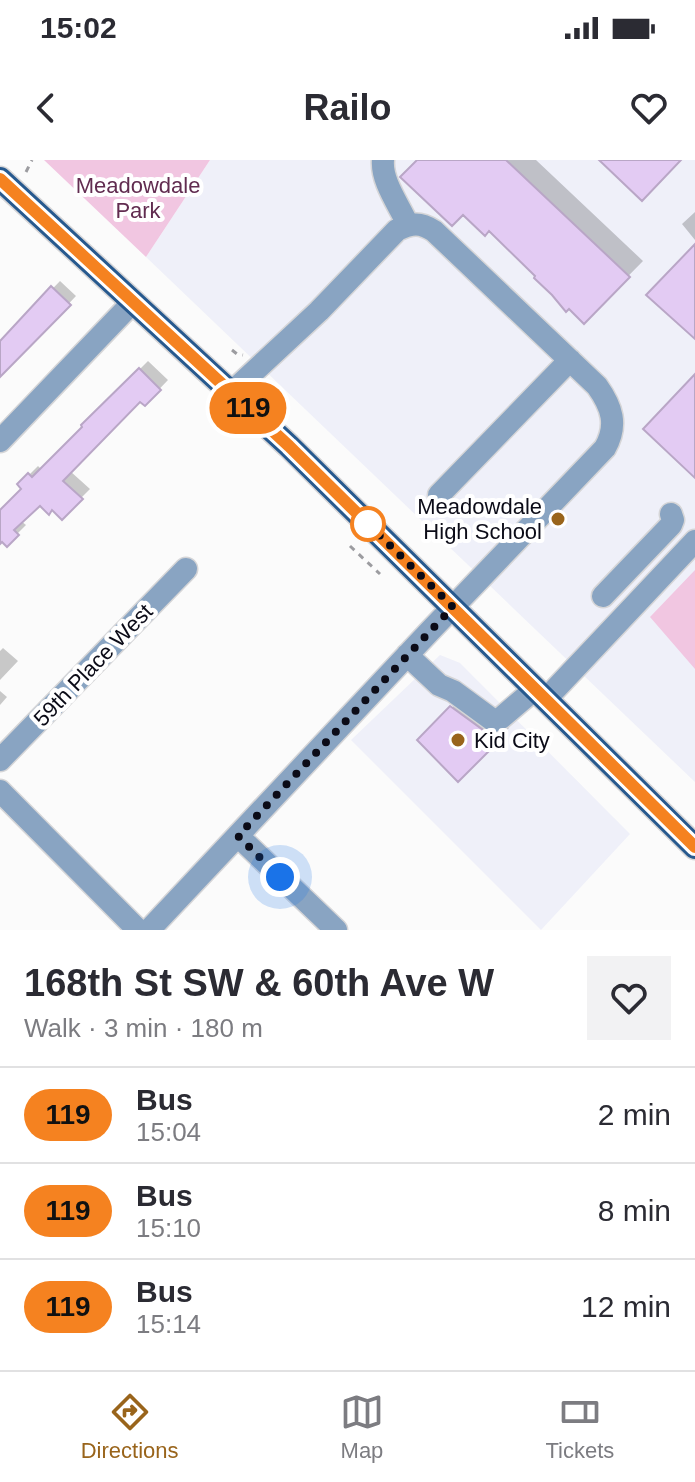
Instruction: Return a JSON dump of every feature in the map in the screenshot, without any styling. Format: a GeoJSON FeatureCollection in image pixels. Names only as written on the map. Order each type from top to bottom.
{"type":"FeatureCollection","features":[{"type":"Feature","properties":{"kind":"main road"},"geometry":{"type":"LineString","coordinates":[[0,179],[232,392],[695,847]]}},
{"type":"Feature","properties":{"kind":"street"},"geometry":{"type":"LineString","coordinates":[[383,160],[384,176],[408,225]]}},
{"type":"Feature","properties":{"kind":"street"},"geometry":{"type":"LineString","coordinates":[[149,930],[605,448],[611,436],[612,423],[606,398],[597,386],[422,223],[397,230],[319,311],[232,392]]}},
{"type":"Feature","properties":{"kind":"street"},"geometry":{"type":"LineString","coordinates":[[0,441],[133,302]]}},
{"type":"Feature","properties":{"kind":"street"},"geometry":{"type":"LineString","coordinates":[[439,495],[570,360]]}},
{"type":"Feature","properties":{"kind":"street"},"geometry":{"type":"LineString","coordinates":[[603,596],[671,525],[671,514]]}},
{"type":"Feature","properties":{"kind":"street"},"geometry":{"type":"LineString","coordinates":[[407,655],[439,685],[453,691],[494,721],[540,694],[695,541]]}},
{"type":"Feature","properties":{"kind":"street","name":"59th Place West"},"geometry":{"type":"LineString","coordinates":[[0,760],[186,569]]}},
{"type":"Feature","properties":{"kind":"street"},"geometry":{"type":"LineString","coordinates":[[0,791],[138,930]]}},
{"type":"Feature","properties":{"kind":"street"},"geometry":{"type":"LineString","coordinates":[[238,836],[336,930]]}},
{"type":"Feature","properties":{"kind":"path"},"geometry":{"type":"LineString","coordinates":[[350,546],[380,574]]}},
{"type":"Feature","properties":{"kind":"shaded area","name":"Meadowdale High School"},"geometry":{"type":"Polygon","coordinates":[[[210,160],[695,160],[695,782],[146,257],[210,160]]]}},
{"type":"Feature","properties":{"kind":"shaded area"},"geometry":{"type":"Polygon","coordinates":[[[440,655],[460,663],[630,834],[541,930],[351,740],[440,655]]]}},
{"type":"Feature","properties":{"kind":"green space","name":"Meadowdale Park"},"geometry":{"type":"Polygon","coordinates":[[[44,160],[210,160],[146,257],[44,160]]]}},
{"type":"Feature","properties":{"kind":"green space"},"geometry":{"type":"Polygon","coordinates":[[[695,570],[695,669],[650,617],[695,570]]]}},
{"type":"Feature","properties":{"kind":"building"},"geometry":{"type":"Polygon","coordinates":[[[417,160],[506,160],[630,277],[584,324],[569,309],[566,312],[489,231],[485,236],[463,215],[452,226],[400,177],[417,160]]]}},
{"type":"Feature","properties":{"kind":"building"},"geometry":{"type":"Polygon","coordinates":[[[599,160],[681,160],[642,201],[599,160]]]}},
{"type":"Feature","properties":{"kind":"building"},"geometry":{"type":"Polygon","coordinates":[[[695,244],[695,339],[646,295],[695,244]]]}},
{"type":"Feature","properties":{"kind":"building"},"geometry":{"type":"Polygon","coordinates":[[[51,286],[71,305],[0,377],[0,341],[51,286]]]}},
{"type":"Feature","properties":{"kind":"building"},"geometry":{"type":"Polygon","coordinates":[[[139,368],[161,390],[145,406],[140,402],[63,481],[83,499],[62,520],[52,510],[49,515],[40,506],[14,530],[19,535],[7,547],[2,542],[0,544],[0,510],[21,489],[17,484],[28,473],[32,477],[139,368]]]}},
{"type":"Feature","properties":{"kind":"building"},"geometry":{"type":"Polygon","coordinates":[[[695,374],[695,478],[643,429],[695,374]]]}},
{"type":"Feature","properties":{"kind":"building","name":"Kid City"},"geometry":{"type":"Polygon","coordinates":[[[450,706],[500,740],[458,782],[417,740],[450,706]]]}},
{"type":"Feature","properties":{"kind":"bus line","name":"119"},"geometry":{"type":"LineString","coordinates":[[0,179],[289,446],[695,847]]}},
{"type":"Feature","properties":{"kind":"place","name":"Meadowdale High School"},"geometry":{"type":"Point","coordinates":[558,519]}},
{"type":"Feature","properties":{"kind":"place","name":"Kid City"},"geometry":{"type":"Point","coordinates":[458,740]}},
{"type":"Feature","properties":{"kind":"route"},"geometry":{"type":"LineString","coordinates":[[280,877],[238,836],[453,607],[368,524]]}}]}
